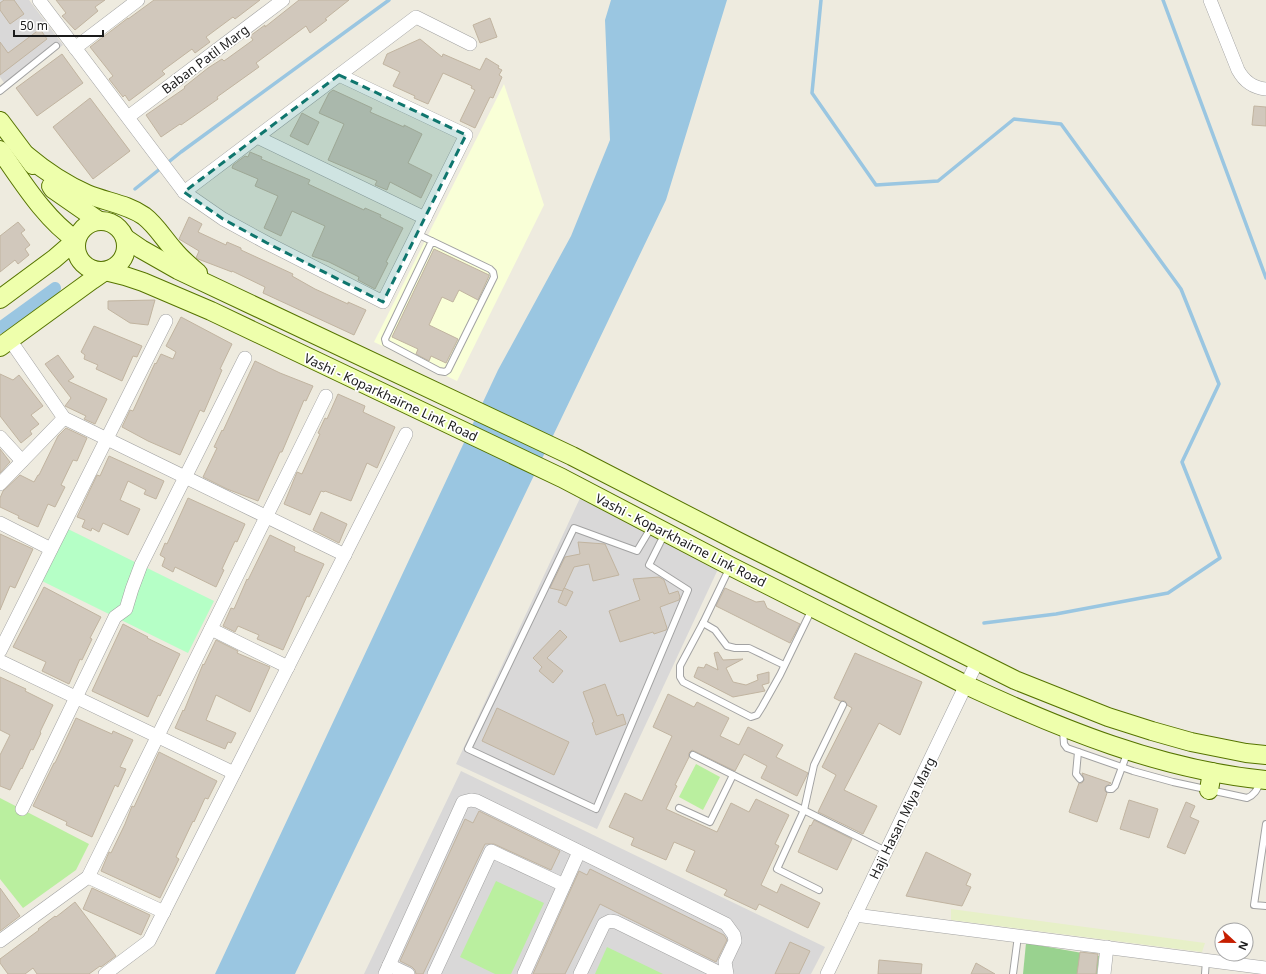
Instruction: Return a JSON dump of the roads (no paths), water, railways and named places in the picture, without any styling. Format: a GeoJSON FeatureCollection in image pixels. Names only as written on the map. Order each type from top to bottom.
{"type":"FeatureCollection","features":[{"type":"Feature","properties":{"kind":"main road"},"geometry":{"type":"LineString","coordinates":[[0,121],[26,156],[54,189],[99,221]]}},
{"type":"Feature","properties":{"kind":"main road"},"geometry":{"type":"LineString","coordinates":[[0,150],[46,213],[65,233],[76,240]]}},
{"type":"Feature","properties":{"kind":"main road"},"geometry":{"type":"LineString","coordinates":[[26,156],[65,184],[88,194],[134,210],[156,228],[185,262],[221,290]]}},
{"type":"Feature","properties":{"kind":"main road"},"geometry":{"type":"LineString","coordinates":[[5,344],[92,280],[105,271],[114,268],[125,255],[125,238],[115,225],[108,222],[91,222],[79,233],[76,240],[78,257],[88,269],[105,271]]}},
{"type":"Feature","properties":{"kind":"main road","name":"Vashi - Koparkhairne Link Road"},"geometry":{"type":"LineString","coordinates":[[125,238],[165,263],[559,450],[1015,680],[1108,717],[1152,731],[1191,742],[1246,753],[1266,755]]}},
{"type":"Feature","properties":{"kind":"main road"},"geometry":{"type":"LineString","coordinates":[[0,299],[54,259],[76,240]]}},
{"type":"Feature","properties":{"kind":"main road","name":"Vashi - Koparkhairne Link Road"},"geometry":{"type":"LineString","coordinates":[[105,271],[143,282],[190,302],[548,471],[730,566],[966,685],[1005,703],[1100,741],[1129,750],[1185,766],[1243,778],[1264,780]]}},
{"type":"Feature","properties":{"kind":"main road"},"geometry":{"type":"LineString","coordinates":[[1209,790],[1212,772]]}},
{"type":"Feature","properties":{"kind":"street"},"geometry":{"type":"LineString","coordinates":[[39,0],[184,192],[223,219],[384,302],[466,136],[339,75]]}},
{"type":"Feature","properties":{"kind":"street"},"geometry":{"type":"LineString","coordinates":[[75,48],[138,0]]}},
{"type":"Feature","properties":{"kind":"street","name":"Baban Patil Marg"},"geometry":{"type":"LineString","coordinates":[[128,117],[283,0]]}},
{"type":"Feature","properties":{"kind":"street"},"geometry":{"type":"LineString","coordinates":[[1210,0],[1242,78],[1251,85],[1261,89],[1266,89]]}},
{"type":"Feature","properties":{"kind":"street"},"geometry":{"type":"LineString","coordinates":[[184,192],[416,17],[470,44]]}},
{"type":"Feature","properties":{"kind":"street"},"geometry":{"type":"LineString","coordinates":[[257,137],[425,218]]}},
{"type":"Feature","properties":{"kind":"street"},"geometry":{"type":"LineString","coordinates":[[0,651],[166,321]]}},
{"type":"Feature","properties":{"kind":"street"},"geometry":{"type":"LineString","coordinates":[[5,344],[64,418],[345,555]]}},
{"type":"Feature","properties":{"kind":"street"},"geometry":{"type":"LineString","coordinates":[[22,809],[115,617],[126,608],[141,565],[245,358]]}},
{"type":"Feature","properties":{"kind":"street"},"geometry":{"type":"LineString","coordinates":[[0,941],[88,877],[326,396]]}},
{"type":"Feature","properties":{"kind":"street"},"geometry":{"type":"LineString","coordinates":[[0,484],[64,418]]}},
{"type":"Feature","properties":{"kind":"street"},"geometry":{"type":"LineString","coordinates":[[105,974],[149,941],[406,434]]}},
{"type":"Feature","properties":{"kind":"street"},"geometry":{"type":"LineString","coordinates":[[0,437],[22,461]]}},
{"type":"Feature","properties":{"kind":"street"},"geometry":{"type":"LineString","coordinates":[[0,523],[51,549]]}},
{"type":"Feature","properties":{"kind":"street"},"geometry":{"type":"LineString","coordinates":[[210,629],[288,667]]}},
{"type":"Feature","properties":{"kind":"street"},"geometry":{"type":"LineString","coordinates":[[0,661],[234,773]]}},
{"type":"Feature","properties":{"kind":"street","name":"Haji Hasan Miya Marg"},"geometry":{"type":"LineString","coordinates":[[827,974],[977,662]]}},
{"type":"Feature","properties":{"kind":"street"},"geometry":{"type":"LineString","coordinates":[[408,974],[387,970],[463,802],[471,800],[477,801],[726,924],[734,934],[735,941],[725,962],[727,974]]}},
{"type":"Feature","properties":{"kind":"street"},"geometry":{"type":"LineString","coordinates":[[434,974],[491,851],[564,885]]}},
{"type":"Feature","properties":{"kind":"street"},"geometry":{"type":"LineString","coordinates":[[524,974],[579,852]]}},
{"type":"Feature","properties":{"kind":"street"},"geometry":{"type":"LineString","coordinates":[[88,877],[164,912]]}},
{"type":"Feature","properties":{"kind":"street"},"geometry":{"type":"LineString","coordinates":[[856,915],[1266,968]]}},
{"type":"Feature","properties":{"kind":"street"},"geometry":{"type":"LineString","coordinates":[[580,974],[604,924],[610,921],[616,922],[722,974]]}},
{"type":"Feature","properties":{"kind":"street"},"geometry":{"type":"LineString","coordinates":[[1104,974],[1107,947]]}},
{"type":"Feature","properties":{"kind":"lane"},"geometry":{"type":"LineString","coordinates":[[0,91],[56,46]]}},
{"type":"Feature","properties":{"kind":"lane"},"geometry":{"type":"LineString","coordinates":[[417,234],[490,269],[493,272],[494,277],[448,370],[445,372],[439,371],[386,343],[385,339],[432,242]]}},
{"type":"Feature","properties":{"kind":"lane"},"geometry":{"type":"LineString","coordinates":[[574,528],[637,551],[659,529],[649,565],[688,590],[596,809],[468,749],[574,528]]}},
{"type":"Feature","properties":{"kind":"lane"},"geometry":{"type":"LineString","coordinates":[[730,566],[680,666],[680,677],[683,682],[744,714],[750,717],[756,715],[762,707],[812,607]]}},
{"type":"Feature","properties":{"kind":"lane"},"geometry":{"type":"LineString","coordinates":[[702,623],[715,630],[728,646],[735,648],[749,648],[784,665]]}},
{"type":"Feature","properties":{"kind":"lane"},"geometry":{"type":"LineString","coordinates":[[819,890],[777,868],[804,810],[814,765],[843,705]]}},
{"type":"Feature","properties":{"kind":"lane"},"geometry":{"type":"LineString","coordinates":[[1062,726],[1063,742],[1065,747],[1123,767],[1174,782],[1247,798],[1255,793],[1264,780]]}},
{"type":"Feature","properties":{"kind":"lane"},"geometry":{"type":"LineString","coordinates":[[1109,789],[1112,789],[1115,786],[1129,750]]}},
{"type":"Feature","properties":{"kind":"lane"},"geometry":{"type":"LineString","coordinates":[[1078,752],[1076,774],[1080,779]]}},
{"type":"Feature","properties":{"kind":"lane"},"geometry":{"type":"LineString","coordinates":[[693,755],[886,851]]}},
{"type":"Feature","properties":{"kind":"lane"},"geometry":{"type":"LineString","coordinates":[[680,808],[710,822],[733,775]]}},
{"type":"Feature","properties":{"kind":"lane"},"geometry":{"type":"LineString","coordinates":[[1266,824],[1254,905],[1266,906]]}},
{"type":"Feature","properties":{"kind":"lane"},"geometry":{"type":"LineString","coordinates":[[1013,974],[1018,936]]}},
{"type":"Feature","properties":{"kind":"lane"},"geometry":{"type":"LineString","coordinates":[[1205,974],[1206,960]]}},
{"type":"Feature","properties":{"kind":"water"},"geometry":{"type":"Polygon","coordinates":[[[611,0],[727,0],[666,200],[295,974],[215,974],[498,370],[571,236],[610,140],[605,20],[611,0]]]}},
{"type":"Feature","properties":{"kind":"waterway"},"geometry":{"type":"LineString","coordinates":[[135,189],[181,152],[389,0]]}},
{"type":"Feature","properties":{"kind":"waterway"},"geometry":{"type":"LineString","coordinates":[[821,0],[812,93],[876,185],[938,181],[1014,119],[1061,124],[1181,289],[1219,384],[1182,462],[1220,558],[1168,593],[1056,614],[984,623]]}},
{"type":"Feature","properties":{"kind":"waterway"},"geometry":{"type":"LineString","coordinates":[[1163,0],[1266,278]]}},
{"type":"Feature","properties":{"kind":"waterway"},"geometry":{"type":"LineString","coordinates":[[0,328],[55,288]]}}]}
